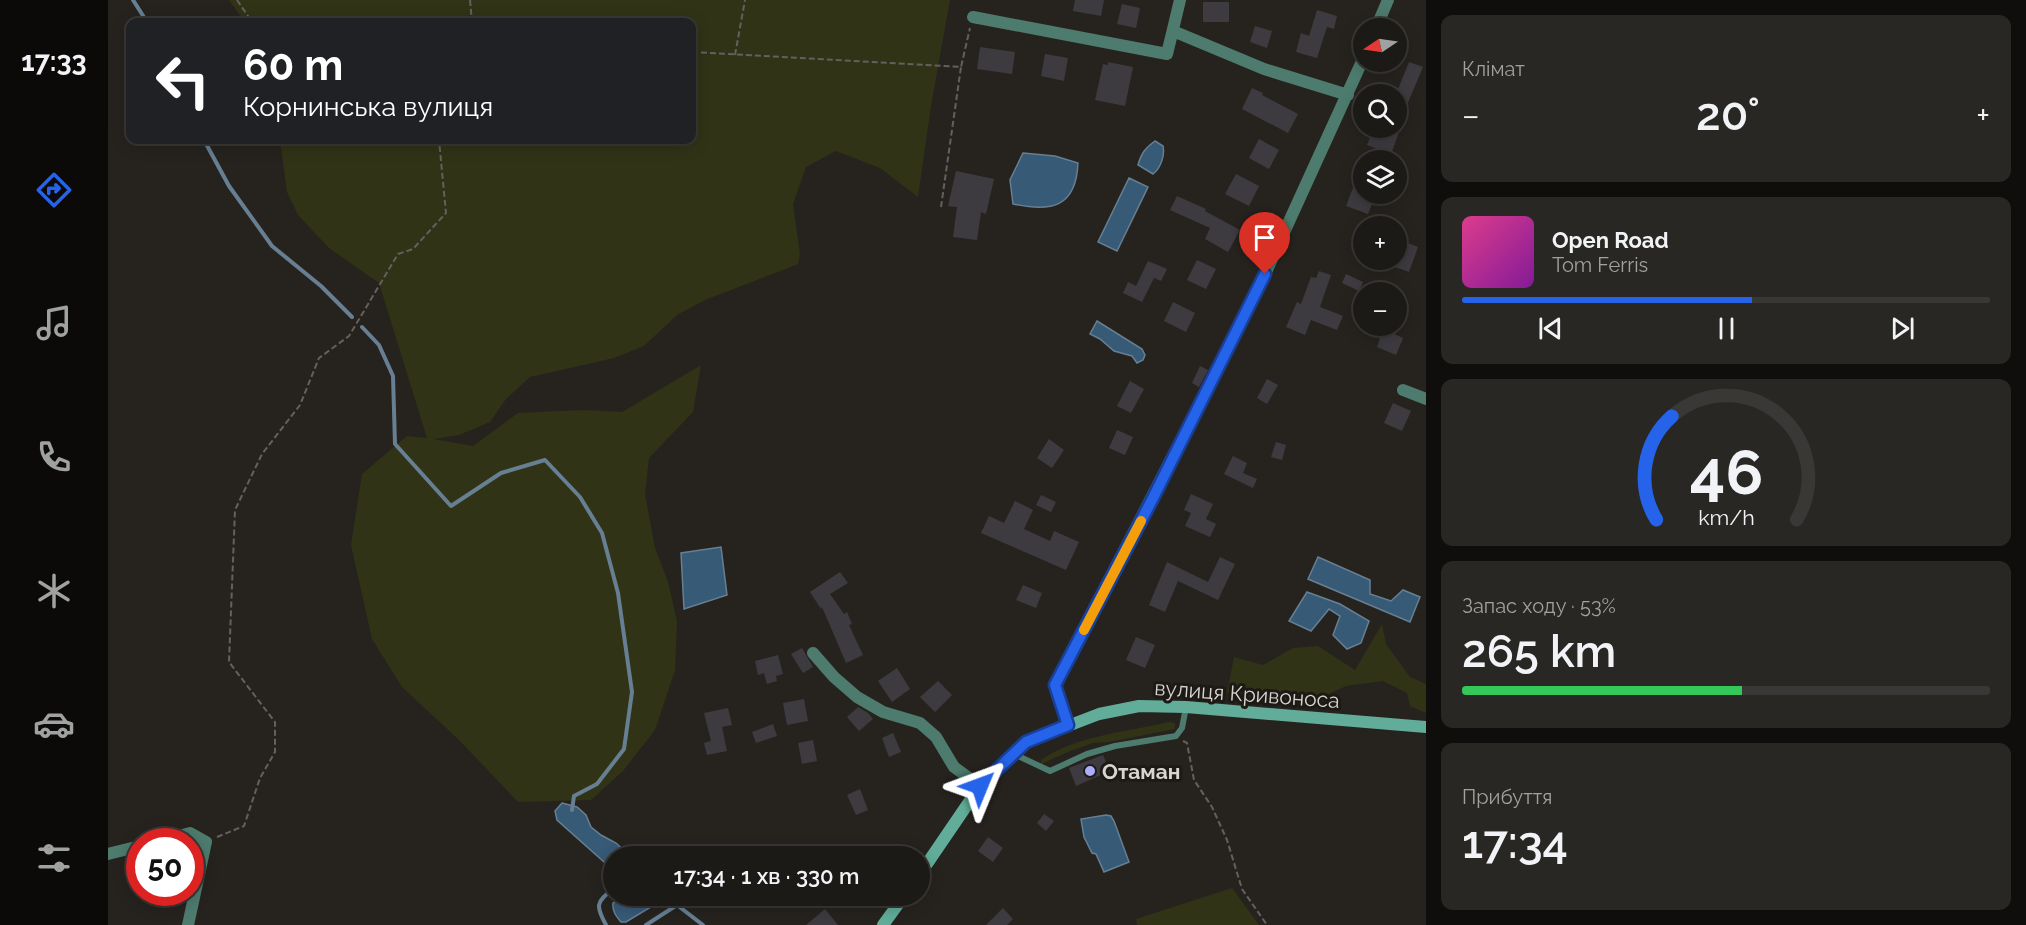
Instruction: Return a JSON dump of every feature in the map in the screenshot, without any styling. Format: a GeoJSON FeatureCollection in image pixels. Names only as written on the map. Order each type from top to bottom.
{"type":"FeatureCollection","features":[{"type":"Feature","properties":{"kind":"main road","name":"вулиця Кривоноса"},"geometry":{"type":"LineString","coordinates":[[930,859],[980,786],[1013,753],[1026,742],[1099,714],[1139,706],[1186,707],[1426,726]]}},
{"type":"Feature","properties":{"kind":"main road"},"geometry":{"type":"LineString","coordinates":[[883,925],[897,906]]}},
{"type":"Feature","properties":{"kind":"street"},"geometry":{"type":"LineString","coordinates":[[973,17],[1167,54],[1180,0]]}},
{"type":"Feature","properties":{"kind":"street"},"geometry":{"type":"LineString","coordinates":[[1380,18],[1388,0]]}},
{"type":"Feature","properties":{"kind":"street"},"geometry":{"type":"LineString","coordinates":[[1173,31],[1264,69],[1348,94]]}},
{"type":"Feature","properties":{"kind":"street"},"geometry":{"type":"LineString","coordinates":[[1068,725],[1055,685],[1256,294],[1358,72]]}},
{"type":"Feature","properties":{"kind":"street"},"geometry":{"type":"LineString","coordinates":[[1402,390],[1426,399]]}},
{"type":"Feature","properties":{"kind":"street"},"geometry":{"type":"LineString","coordinates":[[813,653],[834,677],[857,696],[883,712],[920,723],[936,737],[954,767],[980,786]]}},
{"type":"Feature","properties":{"kind":"street"},"geometry":{"type":"LineString","coordinates":[[188,925],[206,842]]}},
{"type":"Feature","properties":{"kind":"street"},"geometry":{"type":"LineString","coordinates":[[108,854],[126,850]]}},
{"type":"Feature","properties":{"kind":"lane"},"geometry":{"type":"LineString","coordinates":[[1013,753],[1050,771],[1096,751],[1176,736],[1182,728],[1186,707]]}},
{"type":"Feature","properties":{"kind":"path"},"geometry":{"type":"LineString","coordinates":[[237,0],[249,18]]}},
{"type":"Feature","properties":{"kind":"path"},"geometry":{"type":"LineString","coordinates":[[470,0],[472,18]]}},
{"type":"Feature","properties":{"kind":"path"},"geometry":{"type":"LineString","coordinates":[[735,55],[745,0]]}},
{"type":"Feature","properties":{"kind":"path"},"geometry":{"type":"LineString","coordinates":[[941,207],[961,67],[973,17]]}},
{"type":"Feature","properties":{"kind":"path"},"geometry":{"type":"LineString","coordinates":[[696,52],[961,67]]}},
{"type":"Feature","properties":{"kind":"path"},"geometry":{"type":"LineString","coordinates":[[206,842],[244,826],[260,778],[275,752],[274,722],[230,662],[235,510],[262,454],[300,405],[319,358],[349,336],[398,254],[413,249],[446,213],[439,144]]}},
{"type":"Feature","properties":{"kind":"path"},"geometry":{"type":"LineString","coordinates":[[1176,736],[1186,743],[1194,780],[1212,807],[1227,840],[1242,890],[1267,925]]}},
{"type":"Feature","properties":{"kind":"green space"},"geometry":{"type":"Polygon","coordinates":[[[229,0],[950,0],[918,197],[880,168],[836,151],[806,167],[793,204],[800,254],[798,264],[705,300],[677,315],[644,346],[614,358],[530,377],[506,399],[490,422],[459,435],[434,439],[473,446],[518,413],[583,410],[622,412],[701,365],[693,412],[649,458],[645,494],[655,548],[668,582],[677,621],[675,670],[655,730],[623,771],[591,800],[518,802],[459,740],[402,687],[372,639],[351,545],[362,474],[407,436],[427,438],[379,283],[329,248],[298,215],[287,192],[281,144],[696,144],[696,18],[242,18],[229,0]]]}},
{"type":"Feature","properties":{"kind":"green space"},"geometry":{"type":"Polygon","coordinates":[[[1382,624],[1386,644],[1410,677],[1426,684],[1426,713],[1410,706],[1407,693],[1383,681],[1346,686],[1306,705],[1227,693],[1234,657],[1263,665],[1293,648],[1318,646],[1355,670],[1382,624]]]}},
{"type":"Feature","properties":{"kind":"green space"},"geometry":{"type":"Polygon","coordinates":[[[1169,722],[1175,723],[1175,729],[1093,743],[1041,764],[1041,760],[1070,745],[1103,735],[1169,722]]]}},
{"type":"Feature","properties":{"kind":"green space"},"geometry":{"type":"Polygon","coordinates":[[[1232,888],[1259,925],[1137,925],[1136,919],[1232,888]]]}},
{"type":"Feature","properties":{"kind":"water"},"geometry":{"type":"Polygon","coordinates":[[[1155,141],[1163,146],[1163,153],[1162,161],[1153,174],[1138,165],[1144,152],[1155,141]]]}},
{"type":"Feature","properties":{"kind":"water"},"geometry":{"type":"Polygon","coordinates":[[[1023,153],[1055,156],[1078,163],[1076,178],[1067,198],[1050,206],[1013,204],[1010,180],[1023,153]]]}},
{"type":"Feature","properties":{"kind":"water"},"geometry":{"type":"Polygon","coordinates":[[[1129,178],[1148,187],[1117,251],[1098,242],[1129,178]]]}},
{"type":"Feature","properties":{"kind":"water"},"geometry":{"type":"Polygon","coordinates":[[[1097,321],[1142,349],[1145,355],[1143,360],[1137,363],[1132,356],[1114,351],[1090,334],[1097,321]]]}},
{"type":"Feature","properties":{"kind":"water"},"geometry":{"type":"Polygon","coordinates":[[[721,547],[727,595],[684,609],[681,553],[721,547]]]}},
{"type":"Feature","properties":{"kind":"water"},"geometry":{"type":"Polygon","coordinates":[[[1318,557],[1370,580],[1370,594],[1391,601],[1403,590],[1420,597],[1410,622],[1308,579],[1318,557]]]}},
{"type":"Feature","properties":{"kind":"water"},"geometry":{"type":"Polygon","coordinates":[[[1307,592],[1340,604],[1369,621],[1361,643],[1347,649],[1333,635],[1340,616],[1329,609],[1311,631],[1289,621],[1307,592]]]}},
{"type":"Feature","properties":{"kind":"water"},"geometry":{"type":"Polygon","coordinates":[[[562,803],[577,807],[586,815],[591,827],[619,846],[603,846],[603,861],[557,820],[555,811],[562,803]]]}},
{"type":"Feature","properties":{"kind":"water"},"geometry":{"type":"Polygon","coordinates":[[[1111,816],[1114,821],[1129,862],[1104,872],[1096,854],[1092,853],[1084,837],[1081,819],[1111,816]]]}},
{"type":"Feature","properties":{"kind":"water"},"geometry":{"type":"Polygon","coordinates":[[[613,906],[652,906],[626,922],[621,922],[613,906]]]}},
{"type":"Feature","properties":{"kind":"building"},"geometry":{"type":"Polygon","coordinates":[[[1075,0],[1104,0],[1101,16],[1073,11],[1075,0]]]}},
{"type":"Feature","properties":{"kind":"building"},"geometry":{"type":"Polygon","coordinates":[[[1203,2],[1229,2],[1229,22],[1203,22],[1203,2]]]}},
{"type":"Feature","properties":{"kind":"building"},"geometry":{"type":"Polygon","coordinates":[[[1122,4],[1140,8],[1136,28],[1117,24],[1122,4]]]}},
{"type":"Feature","properties":{"kind":"building"},"geometry":{"type":"Polygon","coordinates":[[[1317,10],[1337,16],[1334,29],[1327,27],[1317,58],[1296,52],[1301,33],[1309,36],[1317,10]]]}},
{"type":"Feature","properties":{"kind":"building"},"geometry":{"type":"Polygon","coordinates":[[[1255,26],[1272,31],[1267,48],[1250,42],[1255,26]]]}},
{"type":"Feature","properties":{"kind":"building"},"geometry":{"type":"Polygon","coordinates":[[[980,47],[1015,52],[1012,74],[977,69],[980,47]]]}},
{"type":"Feature","properties":{"kind":"building"},"geometry":{"type":"Polygon","coordinates":[[[1045,54],[1068,58],[1064,81],[1041,76],[1045,54]]]}},
{"type":"Feature","properties":{"kind":"building"},"geometry":{"type":"Polygon","coordinates":[[[1108,62],[1133,67],[1125,106],[1095,100],[1103,64],[1108,65],[1108,62]]]}},
{"type":"Feature","properties":{"kind":"building"},"geometry":{"type":"Polygon","coordinates":[[[1409,62],[1423,67],[1407,105],[1407,84],[1400,84],[1407,72],[1409,62]]]}},
{"type":"Feature","properties":{"kind":"building"},"geometry":{"type":"Polygon","coordinates":[[[1252,88],[1298,114],[1288,133],[1242,109],[1252,88]]]}},
{"type":"Feature","properties":{"kind":"building"},"geometry":{"type":"Polygon","coordinates":[[[1370,138],[1397,138],[1392,150],[1380,150],[1367,145],[1370,138]]]}},
{"type":"Feature","properties":{"kind":"building"},"geometry":{"type":"Polygon","coordinates":[[[1259,139],[1279,150],[1269,169],[1249,158],[1259,139]]]}},
{"type":"Feature","properties":{"kind":"building"},"geometry":{"type":"Polygon","coordinates":[[[956,171],[994,179],[986,214],[981,212],[977,240],[953,237],[957,207],[948,206],[956,171]]]}},
{"type":"Feature","properties":{"kind":"building"},"geometry":{"type":"Polygon","coordinates":[[[1236,174],[1259,186],[1249,206],[1225,194],[1236,174]]]}},
{"type":"Feature","properties":{"kind":"building"},"geometry":{"type":"Polygon","coordinates":[[[1353,188],[1353,204],[1372,204],[1368,214],[1346,206],[1353,188]]]}},
{"type":"Feature","properties":{"kind":"building"},"geometry":{"type":"Polygon","coordinates":[[[1177,196],[1206,209],[1205,211],[1240,230],[1228,252],[1205,239],[1210,228],[1170,210],[1177,196]]]}},
{"type":"Feature","properties":{"kind":"building"},"geometry":{"type":"Polygon","coordinates":[[[1407,243],[1418,247],[1409,272],[1403,270],[1407,270],[1407,243]]]}},
{"type":"Feature","properties":{"kind":"building"},"geometry":{"type":"Polygon","coordinates":[[[1197,260],[1216,269],[1206,289],[1187,280],[1197,260]]]}},
{"type":"Feature","properties":{"kind":"building"},"geometry":{"type":"Polygon","coordinates":[[[1148,261],[1167,269],[1161,281],[1154,278],[1142,302],[1123,293],[1128,282],[1136,286],[1148,261]]]}},
{"type":"Feature","properties":{"kind":"building"},"geometry":{"type":"Polygon","coordinates":[[[1319,271],[1331,275],[1320,307],[1343,316],[1337,330],[1311,320],[1305,335],[1286,327],[1297,302],[1301,304],[1311,277],[1316,278],[1319,271]]]}},
{"type":"Feature","properties":{"kind":"building"},"geometry":{"type":"Polygon","coordinates":[[[1346,274],[1363,282],[1353,282],[1353,288],[1342,283],[1346,274]]]}},
{"type":"Feature","properties":{"kind":"building"},"geometry":{"type":"Polygon","coordinates":[[[1173,302],[1195,313],[1186,332],[1164,321],[1173,302]]]}},
{"type":"Feature","properties":{"kind":"building"},"geometry":{"type":"Polygon","coordinates":[[[1381,336],[1403,338],[1396,355],[1377,347],[1381,336]]]}},
{"type":"Feature","properties":{"kind":"building"},"geometry":{"type":"Polygon","coordinates":[[[1200,366],[1208,370],[1199,387],[1192,383],[1200,366]]]}},
{"type":"Feature","properties":{"kind":"building"},"geometry":{"type":"Polygon","coordinates":[[[1267,379],[1278,385],[1267,404],[1257,398],[1267,379]]]}},
{"type":"Feature","properties":{"kind":"building"},"geometry":{"type":"Polygon","coordinates":[[[1130,381],[1144,389],[1131,413],[1117,406],[1130,381]]]}},
{"type":"Feature","properties":{"kind":"building"},"geometry":{"type":"Polygon","coordinates":[[[1393,403],[1411,411],[1402,431],[1384,423],[1393,403]]]}},
{"type":"Feature","properties":{"kind":"building"},"geometry":{"type":"Polygon","coordinates":[[[1117,430],[1133,437],[1125,455],[1109,448],[1117,430]]]}},
{"type":"Feature","properties":{"kind":"building"},"geometry":{"type":"Polygon","coordinates":[[[1049,439],[1064,450],[1052,468],[1037,458],[1049,439]]]}},
{"type":"Feature","properties":{"kind":"building"},"geometry":{"type":"Polygon","coordinates":[[[1276,442],[1286,445],[1282,460],[1271,457],[1276,442]]]}},
{"type":"Feature","properties":{"kind":"building"},"geometry":{"type":"Polygon","coordinates":[[[1233,456],[1247,463],[1243,473],[1257,479],[1253,488],[1224,474],[1233,456]]]}},
{"type":"Feature","properties":{"kind":"building"},"geometry":{"type":"Polygon","coordinates":[[[1191,494],[1213,504],[1206,519],[1216,524],[1210,537],[1185,526],[1191,513],[1184,510],[1191,494]]]}},
{"type":"Feature","properties":{"kind":"building"},"geometry":{"type":"Polygon","coordinates":[[[1041,495],[1056,502],[1051,512],[1036,505],[1041,495]]]}},
{"type":"Feature","properties":{"kind":"building"},"geometry":{"type":"Polygon","coordinates":[[[1015,501],[1033,510],[1024,529],[1050,541],[1054,531],[1079,542],[1066,570],[981,533],[989,516],[1004,523],[1015,501]]]}},
{"type":"Feature","properties":{"kind":"building"},"geometry":{"type":"Polygon","coordinates":[[[1220,557],[1235,564],[1218,600],[1178,581],[1165,612],[1149,605],[1167,562],[1208,582],[1220,557]]]}},
{"type":"Feature","properties":{"kind":"building"},"geometry":{"type":"Polygon","coordinates":[[[840,572],[848,583],[830,594],[844,614],[847,612],[852,624],[849,625],[863,655],[846,663],[822,607],[821,609],[810,592],[840,572]]]}},
{"type":"Feature","properties":{"kind":"building"},"geometry":{"type":"Polygon","coordinates":[[[1023,585],[1042,593],[1036,608],[1016,600],[1023,585]]]}},
{"type":"Feature","properties":{"kind":"building"},"geometry":{"type":"Polygon","coordinates":[[[1136,637],[1155,645],[1145,668],[1126,660],[1136,637]]]}},
{"type":"Feature","properties":{"kind":"building"},"geometry":{"type":"Polygon","coordinates":[[[802,648],[813,667],[803,673],[791,654],[802,648]]]}},
{"type":"Feature","properties":{"kind":"building"},"geometry":{"type":"Polygon","coordinates":[[[778,655],[783,674],[776,676],[777,681],[767,684],[764,673],[758,675],[755,661],[778,655]]]}},
{"type":"Feature","properties":{"kind":"building"},"geometry":{"type":"Polygon","coordinates":[[[897,668],[910,689],[892,702],[878,681],[897,668]]]}},
{"type":"Feature","properties":{"kind":"building"},"geometry":{"type":"Polygon","coordinates":[[[938,681],[952,695],[935,712],[920,697],[938,681]]]}},
{"type":"Feature","properties":{"kind":"building"},"geometry":{"type":"Polygon","coordinates":[[[804,699],[808,721],[787,725],[783,703],[804,699]]]}},
{"type":"Feature","properties":{"kind":"building"},"geometry":{"type":"Polygon","coordinates":[[[858,707],[873,719],[859,731],[847,717],[858,707]]]}},
{"type":"Feature","properties":{"kind":"building"},"geometry":{"type":"Polygon","coordinates":[[[728,708],[732,725],[722,727],[727,751],[707,755],[704,743],[711,741],[704,713],[728,708]]]}},
{"type":"Feature","properties":{"kind":"building"},"geometry":{"type":"Polygon","coordinates":[[[773,724],[777,736],[756,743],[752,732],[773,724]]]}},
{"type":"Feature","properties":{"kind":"building"},"geometry":{"type":"Polygon","coordinates":[[[893,733],[901,752],[889,757],[882,738],[893,733]]]}},
{"type":"Feature","properties":{"kind":"building"},"geometry":{"type":"Polygon","coordinates":[[[813,740],[817,761],[802,764],[798,743],[813,740]]]}},
{"type":"Feature","properties":{"kind":"building"},"geometry":{"type":"Polygon","coordinates":[[[1103,755],[1110,771],[1076,786],[1069,768],[1103,755]]]}},
{"type":"Feature","properties":{"kind":"building"},"geometry":{"type":"Polygon","coordinates":[[[860,789],[868,810],[856,815],[847,795],[860,789]]]}},
{"type":"Feature","properties":{"kind":"building"},"geometry":{"type":"Polygon","coordinates":[[[1044,814],[1054,821],[1046,831],[1037,823],[1044,814]]]}},
{"type":"Feature","properties":{"kind":"building"},"geometry":{"type":"Polygon","coordinates":[[[988,837],[1003,848],[993,862],[978,851],[988,837]]]}},
{"type":"Feature","properties":{"kind":"building"},"geometry":{"type":"Polygon","coordinates":[[[1003,908],[1013,919],[1007,925],[986,925],[1003,908]]]}},
{"type":"Feature","properties":{"kind":"building"},"geometry":{"type":"Polygon","coordinates":[[[825,909],[838,925],[806,925],[825,909]]]}},
{"type":"Feature","properties":{"kind":"waterway"},"geometry":{"type":"LineString","coordinates":[[133,0],[144,18]]}},
{"type":"Feature","properties":{"kind":"waterway"},"geometry":{"type":"LineString","coordinates":[[206,144],[229,186],[272,246],[321,286],[352,317]]}},
{"type":"Feature","properties":{"kind":"waterway"},"geometry":{"type":"LineString","coordinates":[[362,327],[379,345],[393,376],[395,444],[451,506],[501,473],[545,460],[580,497],[602,533],[618,593],[632,692],[624,749],[597,784],[574,796],[572,810]]}},
{"type":"Feature","properties":{"kind":"waterway"},"geometry":{"type":"LineString","coordinates":[[603,897],[599,909],[606,925]]}},
{"type":"Feature","properties":{"kind":"waterway"},"geometry":{"type":"LineString","coordinates":[[646,925],[677,905],[703,925]]}},
{"type":"Feature","properties":{"kind":"slow traffic"},"geometry":{"type":"LineString","coordinates":[[1084,630],[1141,521]]}},
{"type":"Feature","properties":{"kind":"place","name":"Отаман"},"geometry":{"type":"Point","coordinates":[1090,771]}},
{"type":"Feature","properties":{"kind":"route"},"geometry":{"type":"LineString","coordinates":[[980,786],[1026,742],[1068,725],[1055,685],[1153,498],[1265,274]]}}]}
